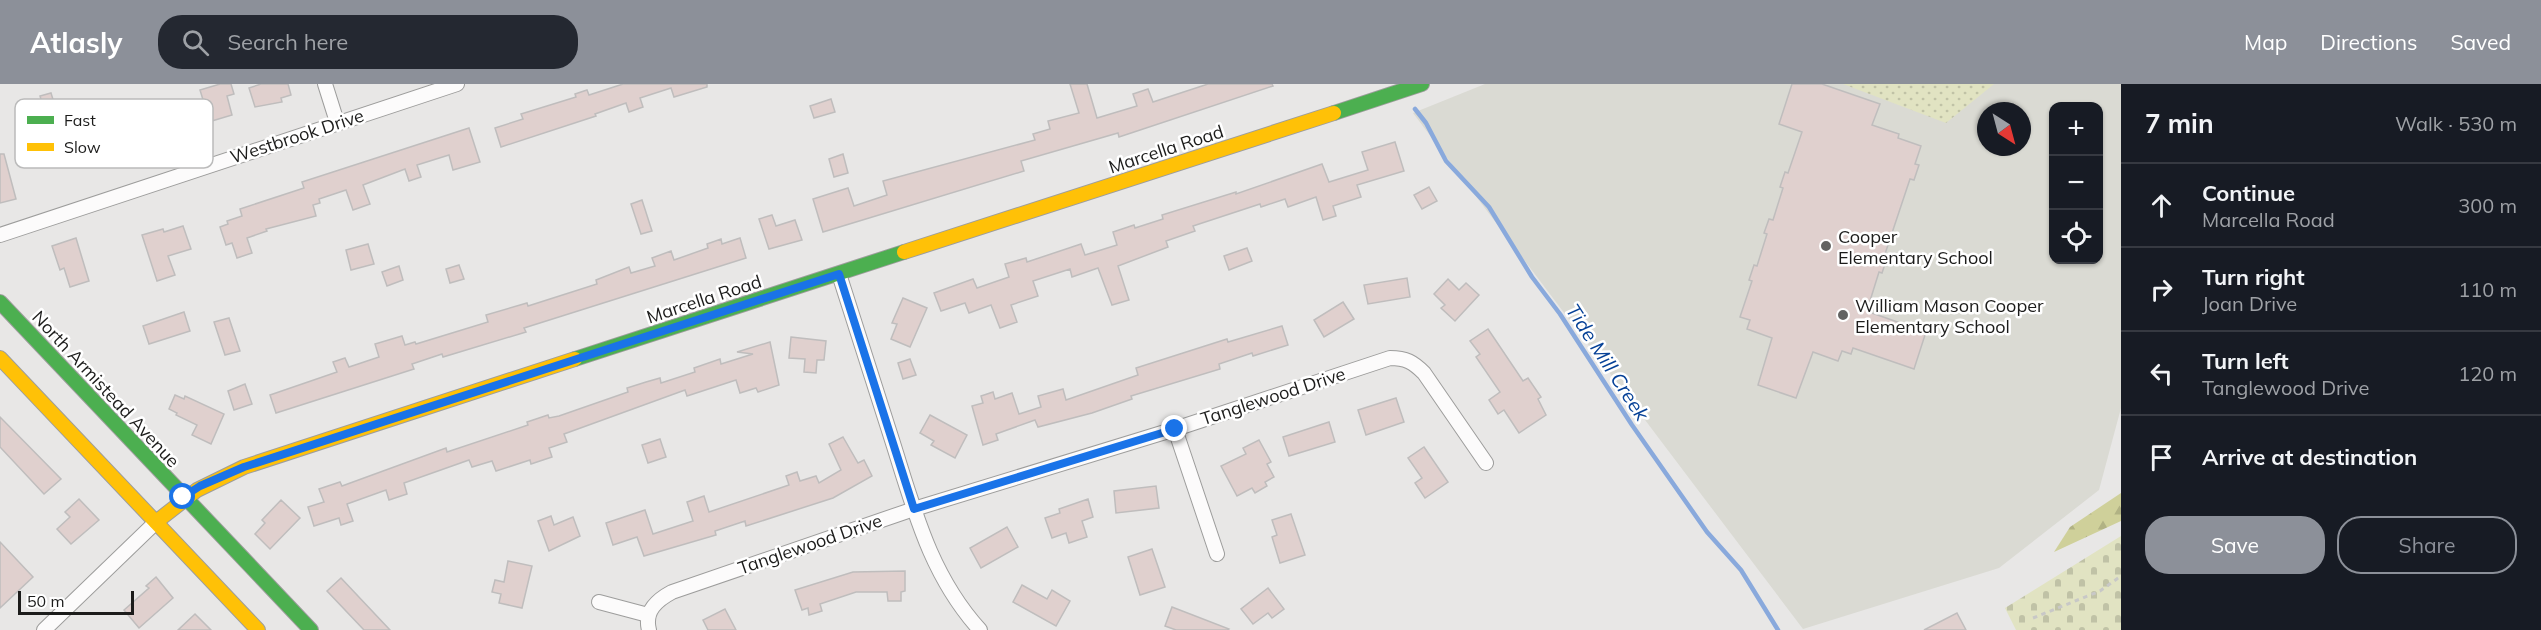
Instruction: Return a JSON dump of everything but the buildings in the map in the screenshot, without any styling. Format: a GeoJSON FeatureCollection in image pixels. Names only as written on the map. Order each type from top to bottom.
{"type":"FeatureCollection","features":[{"type":"Feature","properties":{"kind":"street"},"geometry":{"type":"LineString","coordinates":[[325,84],[337,122]]}},
{"type":"Feature","properties":{"kind":"street","name":"Westbrook Drive"},"geometry":{"type":"LineString","coordinates":[[213,164],[457,84]]}},
{"type":"Feature","properties":{"kind":"street","name":"Marcella Road"},"geometry":{"type":"LineString","coordinates":[[44,630],[183,497],[209,482],[244,467],[1422,84]]}},
{"type":"Feature","properties":{"kind":"street","name":"Westbrook Drive"},"geometry":{"type":"LineString","coordinates":[[0,235],[200,168]]}},
{"type":"Feature","properties":{"kind":"street"},"geometry":{"type":"LineString","coordinates":[[839,274],[914,509],[935,567],[944,583],[980,630]]}},
{"type":"Feature","properties":{"kind":"street","name":"North Armistead Avenue"},"geometry":{"type":"LineString","coordinates":[[0,302],[311,630]]}},
{"type":"Feature","properties":{"kind":"street"},"geometry":{"type":"LineString","coordinates":[[0,358],[258,630]]}},
{"type":"Feature","properties":{"kind":"street","name":"Tanglewood Drive"},"geometry":{"type":"LineString","coordinates":[[648,615],[653,605],[672,592],[914,509],[1175,429],[1390,358],[1404,358],[1414,363],[1424,373],[1486,463]]}},
{"type":"Feature","properties":{"kind":"street"},"geometry":{"type":"LineString","coordinates":[[1175,429],[1217,554]]}},
{"type":"Feature","properties":{"kind":"street"},"geometry":{"type":"LineString","coordinates":[[599,602],[648,615],[649,630]]}},
{"type":"Feature","properties":{"kind":"path"},"geometry":{"type":"LineString","coordinates":[[2033,618],[2100,591],[2121,576]]}},
{"type":"Feature","properties":{"kind":"shaded area","name":"William Mason Cooper Elementary School"},"geometry":{"type":"Polygon","coordinates":[[[1485,84],[2121,84],[2121,408],[2099,490],[1999,568],[1803,629],[1413,113],[1485,84]]]}},
{"type":"Feature","properties":{"kind":"green space"},"geometry":{"type":"Polygon","coordinates":[[[1843,84],[1994,84],[1946,123],[1843,84]]]}},
{"type":"Feature","properties":{"kind":"green space"},"geometry":{"type":"Polygon","coordinates":[[[2121,493],[2121,521],[2054,552],[2070,527],[2121,493]]]}},
{"type":"Feature","properties":{"kind":"green space"},"geometry":{"type":"Polygon","coordinates":[[[2121,536],[2121,630],[2016,630],[2005,608],[2121,536]]]}},
{"type":"Feature","properties":{"kind":"waterway","name":"Tide Mill Creek"},"geometry":{"type":"LineString","coordinates":[[1415,109],[1426,123],[1446,161],[1489,207],[1532,277],[1560,314],[1632,425],[1707,532],[1741,570],[1778,630]]}},
{"type":"Feature","properties":{"kind":"traffic: fast"},"geometry":{"type":"LineString","coordinates":[[1334,113],[1422,84]]}},
{"type":"Feature","properties":{"kind":"traffic: fast"},"geometry":{"type":"LineString","coordinates":[[575,359],[904,252]]}},
{"type":"Feature","properties":{"kind":"traffic: fast"},"geometry":{"type":"LineString","coordinates":[[0,302],[311,630]]}},
{"type":"Feature","properties":{"kind":"traffic: slow"},"geometry":{"type":"LineString","coordinates":[[904,252],[1334,113]]}},
{"type":"Feature","properties":{"kind":"traffic: slow"},"geometry":{"type":"LineString","coordinates":[[0,358],[258,630]]}},
{"type":"Feature","properties":{"kind":"traffic: slow"},"geometry":{"type":"LineString","coordinates":[[156,522],[197,490],[244,467],[575,359]]}},
{"type":"Feature","properties":{"kind":"place","name":"Cooper Elementary School"},"geometry":{"type":"Point","coordinates":[1826,246]}},
{"type":"Feature","properties":{"kind":"place","name":"William Mason Cooper Elementary School"},"geometry":{"type":"Point","coordinates":[1843,315]}},
{"type":"Feature","properties":{"kind":"route"},"geometry":{"type":"LineString","coordinates":[[183,497],[200,486],[244,467],[839,274],[914,509],[1175,429]]}}]}
